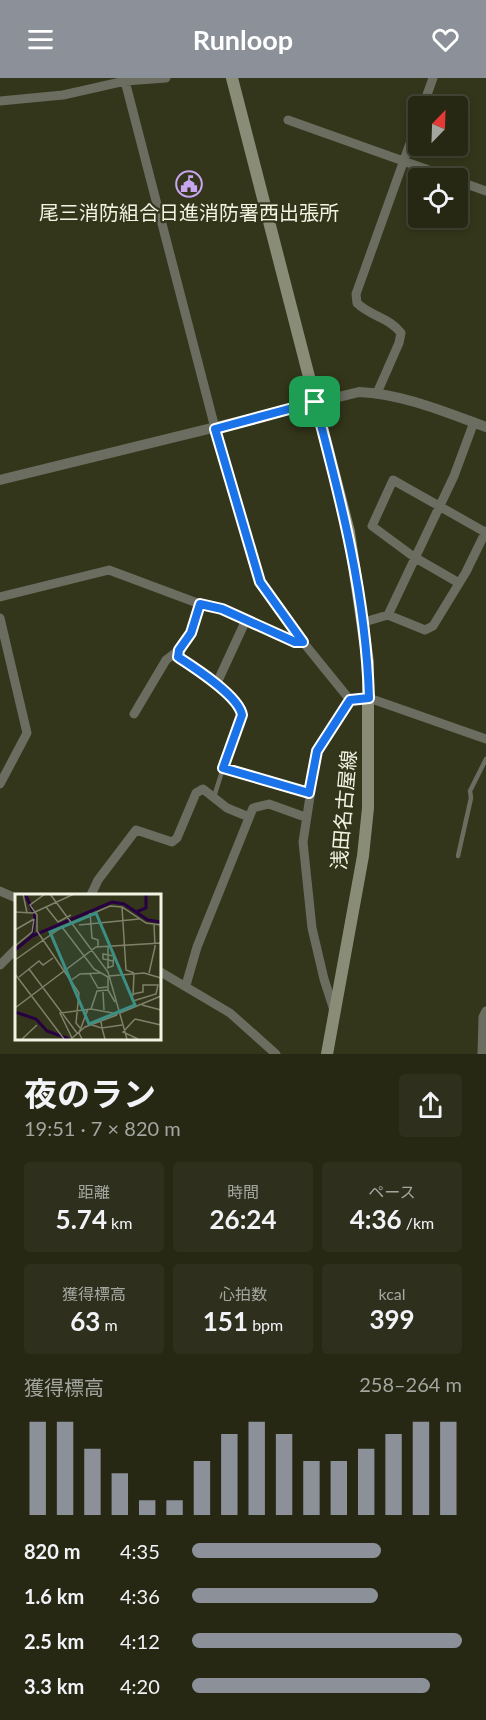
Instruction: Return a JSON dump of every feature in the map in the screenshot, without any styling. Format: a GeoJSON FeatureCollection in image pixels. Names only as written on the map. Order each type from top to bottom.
{"type":"FeatureCollection","features":[{"type":"Feature","properties":{"kind":"main road","name":"浅田名古屋線"},"geometry":{"type":"LineString","coordinates":[[232,78],[349,532],[364,622],[369,698],[370,771],[366,828],[327,1054]]}},
{"type":"Feature","properties":{"kind":"street"},"geometry":{"type":"LineString","coordinates":[[0,102],[63,95],[126,81],[166,78]]}},
{"type":"Feature","properties":{"kind":"street"},"geometry":{"type":"LineString","coordinates":[[427,96],[433,78]]}},
{"type":"Feature","properties":{"kind":"street"},"geometry":{"type":"LineString","coordinates":[[126,81],[215,429],[260,582],[303,642],[350,700]]}},
{"type":"Feature","properties":{"kind":"street"},"geometry":{"type":"LineString","coordinates":[[288,120],[422,168]]}},
{"type":"Feature","properties":{"kind":"street"},"geometry":{"type":"LineString","coordinates":[[377,393],[399,343],[401,333],[395,325],[364,310],[357,303],[357,294],[408,153]]}},
{"type":"Feature","properties":{"kind":"street"},"geometry":{"type":"LineString","coordinates":[[468,185],[486,192]]}},
{"type":"Feature","properties":{"kind":"street"},"geometry":{"type":"LineString","coordinates":[[0,480],[359,392],[377,393],[434,407],[486,427]]}},
{"type":"Feature","properties":{"kind":"street"},"geometry":{"type":"LineString","coordinates":[[388,615],[454,476],[474,422]]}},
{"type":"Feature","properties":{"kind":"street"},"geometry":{"type":"LineString","coordinates":[[364,622],[388,615],[425,630],[433,626],[459,583],[486,531],[393,480],[372,526],[414,557],[459,583]]}},
{"type":"Feature","properties":{"kind":"street"},"geometry":{"type":"LineString","coordinates":[[0,597],[109,570],[200,604],[222,609],[295,642],[303,642]]}},
{"type":"Feature","properties":{"kind":"street"},"geometry":{"type":"LineString","coordinates":[[135,714],[166,660],[179,650],[191,633],[200,604]]}},
{"type":"Feature","properties":{"kind":"street"},"geometry":{"type":"LineString","coordinates":[[0,618],[27,733],[0,784]]}},
{"type":"Feature","properties":{"kind":"street"},"geometry":{"type":"LineString","coordinates":[[216,685],[246,620]]}},
{"type":"Feature","properties":{"kind":"street"},"geometry":{"type":"LineString","coordinates":[[179,650],[178,657],[216,685],[241,708],[242,715],[223,768],[309,793]]}},
{"type":"Feature","properties":{"kind":"street"},"geometry":{"type":"LineString","coordinates":[[350,700],[369,698],[486,739]]}},
{"type":"Feature","properties":{"kind":"street"},"geometry":{"type":"LineString","coordinates":[[335,1011],[324,979],[312,928],[303,842],[317,751],[350,700]]}},
{"type":"Feature","properties":{"kind":"street"},"geometry":{"type":"LineString","coordinates":[[91,894],[98,880],[136,830],[172,842],[177,838],[196,793],[203,789],[227,808],[249,817]]}},
{"type":"Feature","properties":{"kind":"street"},"geometry":{"type":"LineString","coordinates":[[186,985],[197,947],[253,808],[263,804],[305,818]]}},
{"type":"Feature","properties":{"kind":"street"},"geometry":{"type":"LineString","coordinates":[[0,891],[15,898]]}},
{"type":"Feature","properties":{"kind":"street"},"geometry":{"type":"LineString","coordinates":[[0,965],[15,950]]}},
{"type":"Feature","properties":{"kind":"street"},"geometry":{"type":"LineString","coordinates":[[160,972],[230,1013],[276,1054]]}},
{"type":"Feature","properties":{"kind":"street"},"geometry":{"type":"LineString","coordinates":[[482,1054],[485,1015]]}},
{"type":"Feature","properties":{"kind":"lane"},"geometry":{"type":"LineString","coordinates":[[458,856],[471,798],[470,791],[486,759]]}},
{"type":"Feature","properties":{"kind":"lane"},"geometry":{"type":"LineString","coordinates":[[214,797],[223,768]]}},
{"type":"Feature","properties":{"kind":"place","name":"尾三消防組合日進消防署西出張所"},"geometry":{"type":"Point","coordinates":[189,184]}},
{"type":"Feature","properties":{"kind":"route"},"geometry":{"type":"LineString","coordinates":[[315,402],[349,532],[364,622],[369,698],[350,700],[317,751],[309,793],[257,776],[223,768],[230,743],[242,715],[241,708],[218,686],[178,657],[179,650],[191,633],[200,604],[222,609],[295,642],[303,642],[260,582],[215,429],[315,402]]}}]}
